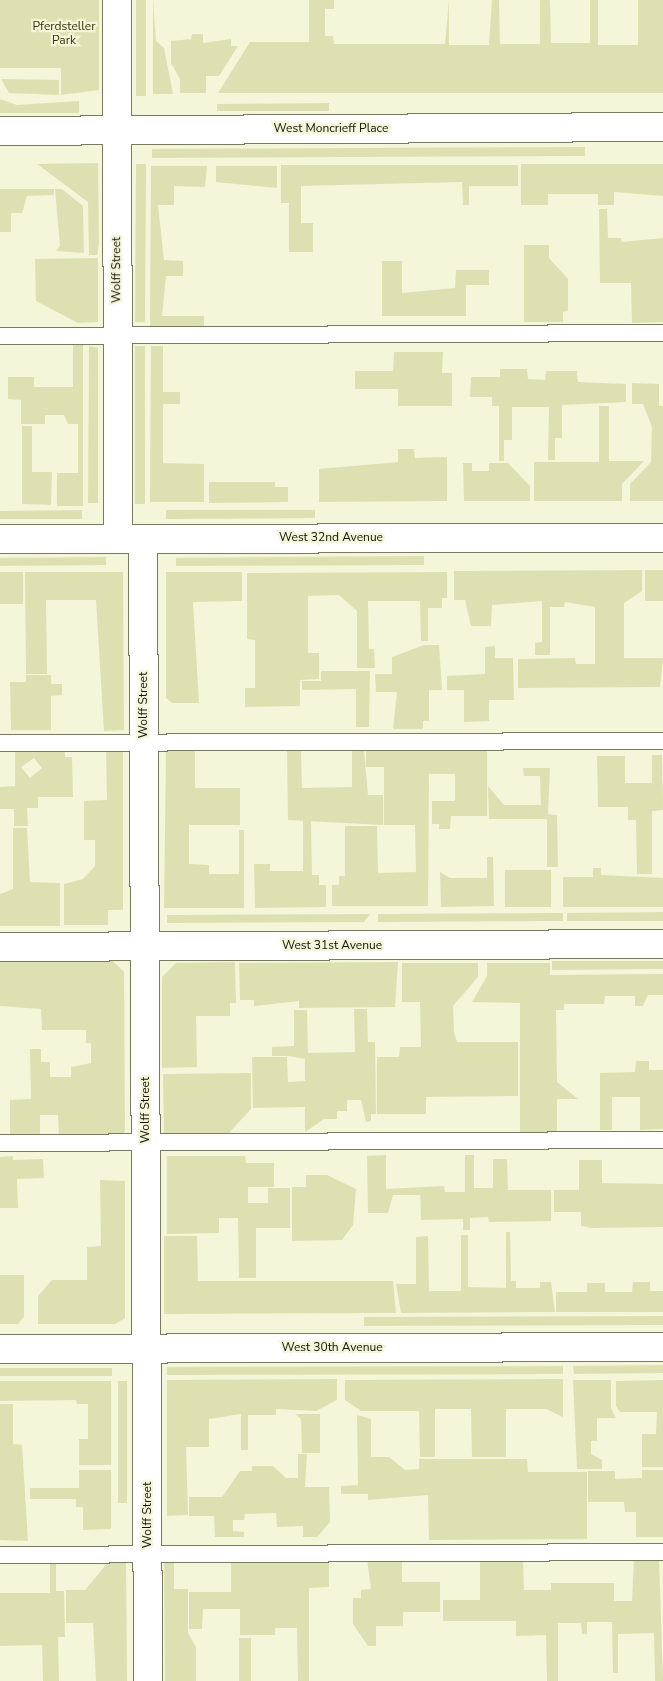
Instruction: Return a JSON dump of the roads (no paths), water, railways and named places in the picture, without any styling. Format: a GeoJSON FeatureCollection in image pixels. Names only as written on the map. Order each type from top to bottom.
{"type":"FeatureCollection","features":[{"type":"Feature","properties":{"kind":"street","name":"Wolff Street"},"geometry":{"type":"LineString","coordinates":[[117,0],[117,336],[144,743],[148,1681]]}},
{"type":"Feature","properties":{"kind":"street","name":"West Moncrieff Place"},"geometry":{"type":"LineString","coordinates":[[0,131],[663,128]]}},
{"type":"Feature","properties":{"kind":"street","name":"West 32nd Avenue"},"geometry":{"type":"LineString","coordinates":[[0,540],[663,538]]}},
{"type":"Feature","properties":{"kind":"street","name":"West 31st Avenue"},"geometry":{"type":"LineString","coordinates":[[0,947],[663,944]]}},
{"type":"Feature","properties":{"kind":"street","name":"West 30th Avenue"},"geometry":{"type":"LineString","coordinates":[[0,1349],[663,1347]]}},
{"type":"Feature","properties":{"kind":"lane"},"geometry":{"type":"LineString","coordinates":[[0,336],[663,333]]}},
{"type":"Feature","properties":{"kind":"lane"},"geometry":{"type":"LineString","coordinates":[[0,743],[663,741]]}},
{"type":"Feature","properties":{"kind":"lane"},"geometry":{"type":"LineString","coordinates":[[0,1143],[663,1140]]}},
{"type":"Feature","properties":{"kind":"lane"},"geometry":{"type":"LineString","coordinates":[[0,1555],[663,1552]]}},
{"type":"Feature","properties":{"kind":"park label","name":"Pferdsteller Park"},"geometry":{"type":"Point","coordinates":[64,34]}}]}
